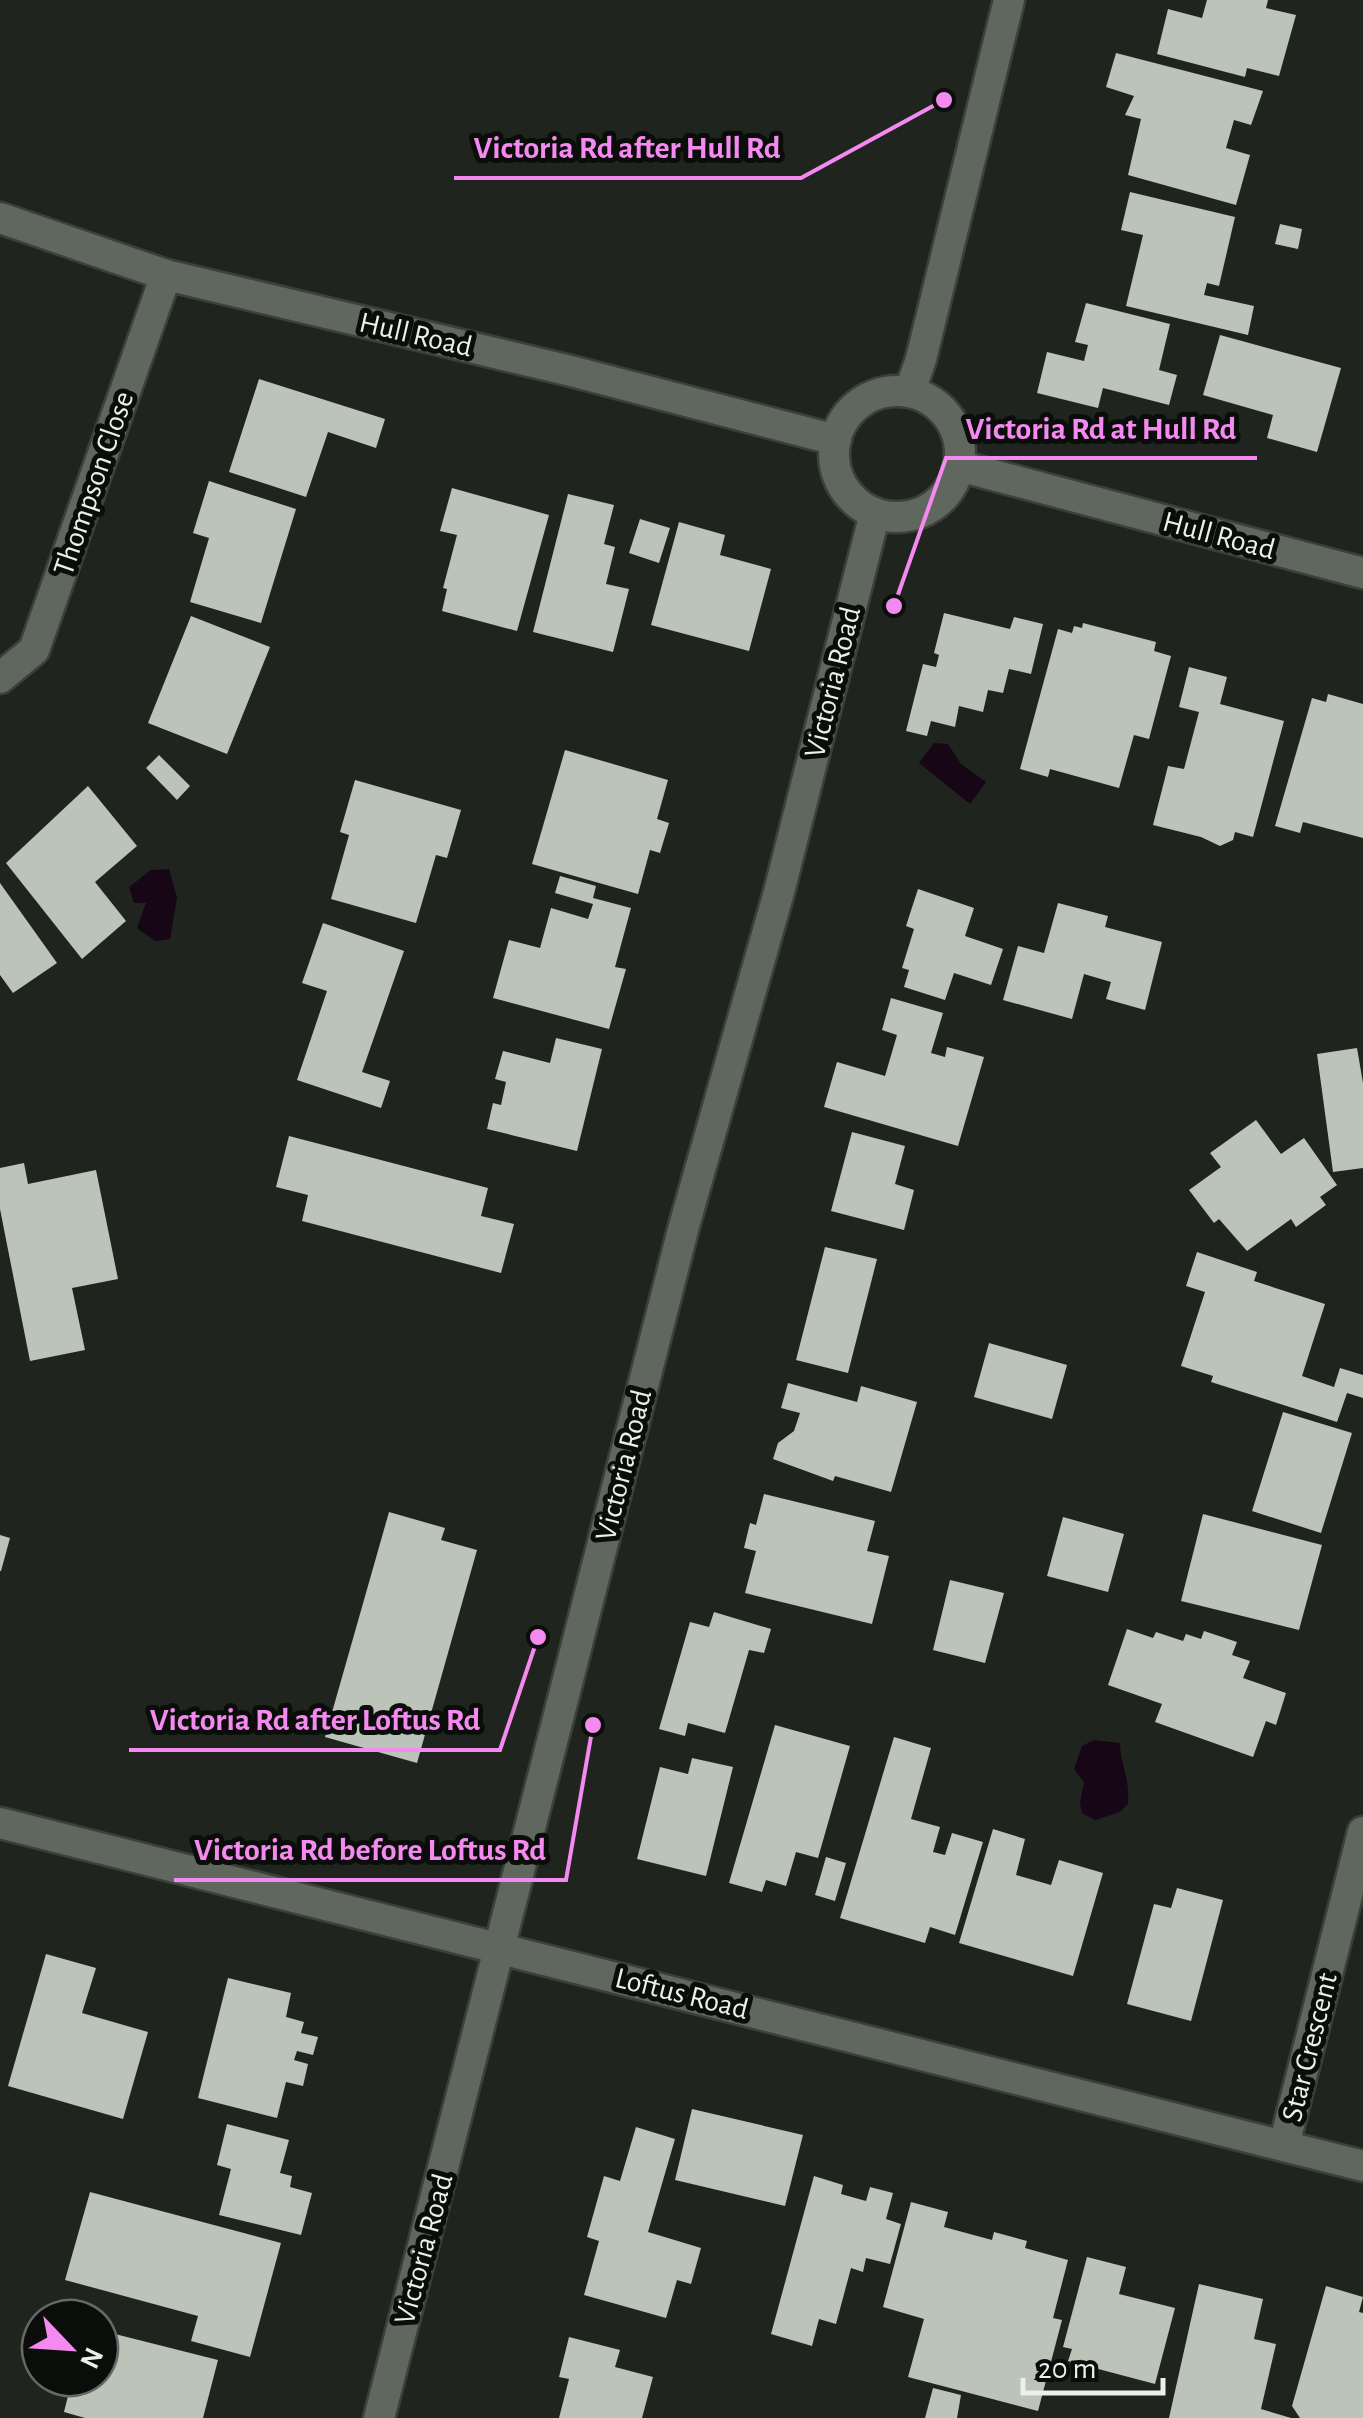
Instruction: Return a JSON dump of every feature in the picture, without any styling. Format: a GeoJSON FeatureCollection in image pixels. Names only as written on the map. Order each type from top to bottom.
{"type":"FeatureCollection","features":[{"type":"Feature","properties":{"kind":"street"},"geometry":{"type":"LineString","coordinates":[[910,391],[1008,0]]}},
{"type":"Feature","properties":{"kind":"street","name":"Hull Road"},"geometry":{"type":"LineString","coordinates":[[0,218],[166,275],[571,370],[836,440]]}},
{"type":"Feature","properties":{"kind":"street","name":"Thompson Close"},"geometry":{"type":"LineString","coordinates":[[0,678],[34,650],[166,275]]}},
{"type":"Feature","properties":{"kind":"street"},"geometry":{"type":"LineString","coordinates":[[890,391],[910,391],[944,411],[960,447],[959,466],[942,498],[928,509],[893,517],[859,505],[846,492],[838,476],[836,440],[842,422],[855,406],[890,391]]}},
{"type":"Feature","properties":{"kind":"street","name":"Hull Road"},"geometry":{"type":"LineString","coordinates":[[959,466],[1363,573]]}},
{"type":"Feature","properties":{"kind":"street","name":"Victoria Road"},"geometry":{"type":"LineString","coordinates":[[379,2418],[684,1226],[779,892],[875,513]]}},
{"type":"Feature","properties":{"kind":"street","name":"Loftus Road"},"geometry":{"type":"LineString","coordinates":[[0,1823],[1363,2166]]}},
{"type":"Feature","properties":{"kind":"street","name":"Star Crescent"},"geometry":{"type":"LineString","coordinates":[[1284,2145],[1363,1832]]}},
{"type":"Feature","properties":{"kind":"shaded area"},"geometry":{"type":"Polygon","coordinates":[[[934,743],[948,744],[961,764],[986,782],[970,804],[919,763],[934,743]]]}},
{"type":"Feature","properties":{"kind":"shaded area"},"geometry":{"type":"Polygon","coordinates":[[[169,869],[177,898],[170,939],[155,941],[137,928],[146,903],[134,903],[129,887],[151,870],[169,869]]]}},
{"type":"Feature","properties":{"kind":"shaded area"},"geometry":{"type":"Polygon","coordinates":[[[1094,1740],[1120,1743],[1128,1795],[1128,1804],[1120,1812],[1095,1820],[1082,1813],[1084,1782],[1074,1769],[1082,1746],[1094,1740]]]}},
{"type":"Feature","properties":{"kind":"building"},"geometry":{"type":"Polygon","coordinates":[[[1207,0],[1268,0],[1266,8],[1296,15],[1279,76],[1247,68],[1245,77],[1157,54],[1168,9],[1202,18],[1207,0]]]}},
{"type":"Feature","properties":{"kind":"building"},"geometry":{"type":"Polygon","coordinates":[[[1116,53],[1263,91],[1251,125],[1234,120],[1226,148],[1250,155],[1236,205],[1128,175],[1141,119],[1125,115],[1134,96],[1106,87],[1116,53]]]}},
{"type":"Feature","properties":{"kind":"building"},"geometry":{"type":"Polygon","coordinates":[[[1130,192],[1235,217],[1219,286],[1207,283],[1204,295],[1254,306],[1248,335],[1126,306],[1143,235],[1121,230],[1130,192]]]}},
{"type":"Feature","properties":{"kind":"building"},"geometry":{"type":"Polygon","coordinates":[[[1280,224],[1302,229],[1298,249],[1275,244],[1280,224]]]}},
{"type":"Feature","properties":{"kind":"building"},"geometry":{"type":"Polygon","coordinates":[[[1086,303],[1170,324],[1159,370],[1177,375],[1169,405],[1103,388],[1098,408],[1037,393],[1047,352],[1084,361],[1088,345],[1075,342],[1086,303]]]}},
{"type":"Feature","properties":{"kind":"building"},"geometry":{"type":"Polygon","coordinates":[[[1220,335],[1341,368],[1317,452],[1267,438],[1273,415],[1203,395],[1220,335]]]}},
{"type":"Feature","properties":{"kind":"building"},"geometry":{"type":"Polygon","coordinates":[[[259,379],[385,419],[376,448],[328,432],[306,497],[229,472],[259,379]]]}},
{"type":"Feature","properties":{"kind":"building"},"geometry":{"type":"Polygon","coordinates":[[[209,481],[296,509],[261,623],[190,602],[209,538],[193,533],[209,481]]]}},
{"type":"Feature","properties":{"kind":"building"},"geometry":{"type":"Polygon","coordinates":[[[452,488],[549,515],[517,631],[442,611],[447,589],[443,588],[457,535],[440,531],[452,488]]]}},
{"type":"Feature","properties":{"kind":"building"},"geometry":{"type":"Polygon","coordinates":[[[568,494],[614,505],[604,544],[615,547],[606,584],[629,589],[613,652],[533,632],[568,494]]]}},
{"type":"Feature","properties":{"kind":"building"},"geometry":{"type":"Polygon","coordinates":[[[640,519],[670,528],[659,563],[629,553],[640,519]]]}},
{"type":"Feature","properties":{"kind":"building"},"geometry":{"type":"Polygon","coordinates":[[[679,522],[725,535],[720,555],[771,569],[749,651],[651,625],[679,522]]]}},
{"type":"Feature","properties":{"kind":"building"},"geometry":{"type":"Polygon","coordinates":[[[944,613],[1010,629],[1014,617],[1043,624],[1031,674],[1009,669],[1003,693],[988,690],[983,712],[959,706],[955,727],[931,721],[927,736],[906,731],[923,664],[936,667],[939,655],[934,653],[944,613]]]}},
{"type":"Feature","properties":{"kind":"building"},"geometry":{"type":"Polygon","coordinates":[[[191,616],[270,647],[227,754],[148,723],[191,616]]]}},
{"type":"Feature","properties":{"kind":"building"},"geometry":{"type":"Polygon","coordinates":[[[1083,623],[1156,642],[1154,651],[1171,656],[1149,739],[1134,735],[1119,788],[1050,769],[1048,777],[1020,769],[1058,629],[1072,633],[1074,626],[1082,628],[1083,623]]]}},
{"type":"Feature","properties":{"kind":"building"},"geometry":{"type":"Polygon","coordinates":[[[1189,667],[1227,677],[1220,704],[1284,721],[1253,837],[1235,832],[1233,840],[1220,846],[1153,825],[1168,766],[1184,769],[1199,712],[1179,707],[1189,667]]]}},
{"type":"Feature","properties":{"kind":"building"},"geometry":{"type":"Polygon","coordinates":[[[1328,694],[1363,704],[1363,838],[1303,822],[1300,833],[1275,826],[1312,698],[1326,702],[1328,694]]]}},
{"type":"Feature","properties":{"kind":"building"},"geometry":{"type":"Polygon","coordinates":[[[565,750],[668,780],[657,819],[669,823],[660,853],[650,850],[638,894],[532,864],[565,750]]]}},
{"type":"Feature","properties":{"kind":"building"},"geometry":{"type":"Polygon","coordinates":[[[159,755],[190,786],[177,800],[146,768],[159,755]]]}},
{"type":"Feature","properties":{"kind":"building"},"geometry":{"type":"Polygon","coordinates":[[[355,780],[461,810],[447,858],[436,855],[416,923],[331,899],[349,835],[340,832],[355,780]]]}},
{"type":"Feature","properties":{"kind":"building"},"geometry":{"type":"Polygon","coordinates":[[[88,786],[137,846],[95,882],[126,921],[82,959],[6,863],[88,786]]]}},
{"type":"Feature","properties":{"kind":"building"},"geometry":{"type":"Polygon","coordinates":[[[560,876],[596,886],[593,898],[631,908],[615,967],[626,969],[609,1029],[493,998],[509,940],[540,948],[551,908],[588,919],[593,904],[555,893],[560,876]]]}},
{"type":"Feature","properties":{"kind":"building"},"geometry":{"type":"Polygon","coordinates":[[[0,883],[57,963],[13,993],[0,975],[0,883]]]}},
{"type":"Feature","properties":{"kind":"building"},"geometry":{"type":"Polygon","coordinates":[[[918,889],[974,908],[965,936],[1003,949],[991,985],[954,973],[945,1000],[904,987],[909,970],[902,968],[914,929],[906,926],[918,889]]]}},
{"type":"Feature","properties":{"kind":"building"},"geometry":{"type":"Polygon","coordinates":[[[1058,903],[1108,916],[1105,927],[1162,942],[1145,1010],[1106,999],[1111,982],[1084,974],[1072,1019],[1003,1000],[1018,946],[1044,953],[1058,903]]]}},
{"type":"Feature","properties":{"kind":"building"},"geometry":{"type":"Polygon","coordinates":[[[323,923],[404,951],[362,1072],[390,1081],[381,1108],[297,1080],[327,991],[302,983],[323,923]]]}},
{"type":"Feature","properties":{"kind":"building"},"geometry":{"type":"Polygon","coordinates":[[[891,998],[943,1013],[931,1053],[945,1057],[947,1047],[984,1057],[958,1146],[824,1107],[837,1062],[885,1076],[897,1035],[882,1030],[891,998]]]}},
{"type":"Feature","properties":{"kind":"building"},"geometry":{"type":"Polygon","coordinates":[[[556,1038],[602,1049],[577,1151],[487,1129],[493,1103],[501,1105],[506,1082],[495,1079],[503,1051],[550,1063],[556,1038]]]}},
{"type":"Feature","properties":{"kind":"building"},"geometry":{"type":"Polygon","coordinates":[[[1357,1048],[1363,1083],[1363,1168],[1333,1172],[1317,1054],[1357,1048]]]}},
{"type":"Feature","properties":{"kind":"building"},"geometry":{"type":"Polygon","coordinates":[[[1256,1120],[1281,1154],[1304,1138],[1337,1185],[1320,1197],[1326,1205],[1296,1227],[1291,1219],[1247,1251],[1219,1219],[1214,1223],[1189,1190],[1221,1167],[1210,1153],[1256,1120]]]}},
{"type":"Feature","properties":{"kind":"building"},"geometry":{"type":"Polygon","coordinates":[[[852,1132],[905,1146],[895,1184],[914,1190],[904,1230],[831,1211],[852,1132]]]}},
{"type":"Feature","properties":{"kind":"building"},"geometry":{"type":"Polygon","coordinates":[[[289,1136],[488,1188],[481,1216],[514,1224],[501,1273],[302,1221],[308,1195],[276,1187],[289,1136]]]}},
{"type":"Feature","properties":{"kind":"building"},"geometry":{"type":"Polygon","coordinates":[[[24,1163],[28,1184],[96,1170],[118,1279],[72,1288],[85,1350],[30,1361],[0,1209],[0,1168],[24,1163]]]}},
{"type":"Feature","properties":{"kind":"building"},"geometry":{"type":"Polygon","coordinates":[[[825,1247],[877,1259],[848,1373],[796,1360],[825,1247]]]}},
{"type":"Feature","properties":{"kind":"building"},"geometry":{"type":"Polygon","coordinates":[[[1197,1252],[1257,1272],[1254,1281],[1325,1304],[1302,1376],[1334,1387],[1340,1368],[1363,1375],[1363,1398],[1347,1393],[1337,1422],[1211,1382],[1213,1376],[1181,1366],[1205,1292],[1186,1286],[1197,1252]]]}},
{"type":"Feature","properties":{"kind":"building"},"geometry":{"type":"Polygon","coordinates":[[[989,1343],[1067,1365],[1052,1419],[974,1397],[989,1343]]]}},
{"type":"Feature","properties":{"kind":"building"},"geometry":{"type":"Polygon","coordinates":[[[788,1383],[857,1402],[861,1386],[917,1402],[891,1492],[835,1476],[833,1481],[773,1459],[778,1443],[794,1431],[800,1413],[781,1408],[788,1383]]]}},
{"type":"Feature","properties":{"kind":"building"},"geometry":{"type":"Polygon","coordinates":[[[1283,1412],[1352,1433],[1321,1533],[1252,1511],[1283,1412]]]}},
{"type":"Feature","properties":{"kind":"building"},"geometry":{"type":"Polygon","coordinates":[[[764,1494],[875,1521],[867,1551],[889,1556],[872,1624],[745,1593],[756,1551],[744,1548],[750,1523],[756,1525],[764,1494]]]}},
{"type":"Feature","properties":{"kind":"building"},"geometry":{"type":"Polygon","coordinates":[[[389,1512],[445,1528],[441,1540],[477,1550],[417,1763],[325,1737],[389,1512]]]}},
{"type":"Feature","properties":{"kind":"building"},"geometry":{"type":"Polygon","coordinates":[[[1203,1514],[1322,1545],[1299,1630],[1181,1601],[1203,1514]]]}},
{"type":"Feature","properties":{"kind":"building"},"geometry":{"type":"Polygon","coordinates":[[[1063,1517],[1124,1534],[1108,1592],[1047,1576],[1063,1517]]]}},
{"type":"Feature","properties":{"kind":"building"},"geometry":{"type":"Polygon","coordinates":[[[0,1535],[10,1538],[1,1571],[0,1571],[0,1535]]]}},
{"type":"Feature","properties":{"kind":"building"},"geometry":{"type":"Polygon","coordinates":[[[950,1580],[1004,1593],[985,1663],[933,1650],[950,1580]]]}},
{"type":"Feature","properties":{"kind":"building"},"geometry":{"type":"Polygon","coordinates":[[[714,1612],[771,1629],[764,1653],[749,1650],[725,1733],[688,1723],[685,1736],[659,1729],[690,1622],[709,1627],[714,1612]]]}},
{"type":"Feature","properties":{"kind":"building"},"geometry":{"type":"Polygon","coordinates":[[[1127,1629],[1153,1638],[1156,1632],[1183,1641],[1186,1634],[1201,1639],[1204,1631],[1237,1642],[1232,1655],[1250,1661],[1243,1678],[1286,1693],[1276,1725],[1266,1721],[1253,1757],[1155,1722],[1162,1704],[1108,1685],[1127,1629]]]}},
{"type":"Feature","properties":{"kind":"building"},"geometry":{"type":"Polygon","coordinates":[[[775,1725],[850,1746],[818,1858],[796,1852],[786,1886],[766,1880],[762,1892],[729,1883],[775,1725]]]}},
{"type":"Feature","properties":{"kind":"building"},"geometry":{"type":"Polygon","coordinates":[[[894,1737],[931,1748],[911,1819],[940,1827],[933,1852],[945,1855],[952,1833],[983,1842],[955,1935],[930,1927],[925,1943],[840,1918],[894,1737]]]}},
{"type":"Feature","properties":{"kind":"building"},"geometry":{"type":"Polygon","coordinates":[[[692,1758],[733,1767],[706,1876],[637,1859],[660,1767],[688,1774],[692,1758]]]}},
{"type":"Feature","properties":{"kind":"building"},"geometry":{"type":"Polygon","coordinates":[[[993,1829],[1025,1839],[1016,1875],[1051,1885],[1059,1860],[1103,1873],[1073,1976],[959,1943],[993,1829]]]}},
{"type":"Feature","properties":{"kind":"building"},"geometry":{"type":"Polygon","coordinates":[[[826,1857],[846,1863],[835,1901],[815,1895],[826,1857]]]}},
{"type":"Feature","properties":{"kind":"building"},"geometry":{"type":"Polygon","coordinates":[[[1177,1888],[1223,1900],[1191,2021],[1127,2004],[1154,1904],[1171,1908],[1177,1888]]]}},
{"type":"Feature","properties":{"kind":"building"},"geometry":{"type":"Polygon","coordinates":[[[46,1954],[96,1968],[82,2013],[148,2032],[123,2119],[8,2086],[46,1954]]]}},
{"type":"Feature","properties":{"kind":"building"},"geometry":{"type":"Polygon","coordinates":[[[228,1978],[291,1993],[286,2017],[304,2022],[301,2033],[318,2037],[313,2055],[297,2051],[294,2060],[308,2064],[303,2086],[286,2082],[277,2118],[198,2098],[228,1978]]]}},
{"type":"Feature","properties":{"kind":"building"},"geometry":{"type":"Polygon","coordinates":[[[692,2109],[803,2135],[785,2206],[675,2180],[692,2109]]]}},
{"type":"Feature","properties":{"kind":"building"},"geometry":{"type":"Polygon","coordinates":[[[227,2124],[289,2140],[280,2173],[292,2176],[290,2187],[312,2193],[301,2235],[219,2215],[231,2169],[217,2165],[227,2124]]]}},
{"type":"Feature","properties":{"kind":"building"},"geometry":{"type":"Polygon","coordinates":[[[636,2127],[675,2139],[648,2232],[701,2248],[691,2284],[677,2280],[666,2318],[584,2295],[599,2241],[587,2237],[604,2176],[620,2181],[636,2127]]]}},
{"type":"Feature","properties":{"kind":"building"},"geometry":{"type":"Polygon","coordinates":[[[814,2176],[843,2185],[841,2194],[866,2201],[870,2187],[893,2193],[886,2219],[901,2224],[890,2264],[866,2258],[863,2272],[851,2268],[836,2324],[819,2319],[812,2346],[771,2334],[814,2176]]]}},
{"type":"Feature","properties":{"kind":"building"},"geometry":{"type":"Polygon","coordinates":[[[90,2192],[281,2243],[250,2357],[191,2341],[198,2316],[65,2280],[90,2192]]]}},
{"type":"Feature","properties":{"kind":"building"},"geometry":{"type":"Polygon","coordinates":[[[911,2202],[948,2212],[944,2227],[992,2240],[994,2232],[1027,2241],[1025,2248],[1068,2260],[1053,2318],[1062,2320],[1038,2411],[908,2377],[924,2319],[883,2307],[911,2202]]]}},
{"type":"Feature","properties":{"kind":"building"},"geometry":{"type":"Polygon","coordinates":[[[1087,2257],[1126,2267],[1119,2294],[1175,2308],[1155,2384],[1068,2361],[1072,2349],[1063,2347],[1087,2257]]]}},
{"type":"Feature","properties":{"kind":"building"},"geometry":{"type":"Polygon","coordinates":[[[1199,2284],[1263,2299],[1254,2339],[1276,2344],[1261,2409],[1291,2418],[1169,2418],[1199,2284]]]}},
{"type":"Feature","properties":{"kind":"building"},"geometry":{"type":"Polygon","coordinates":[[[1326,2286],[1363,2297],[1359,2312],[1363,2313],[1363,2418],[1300,2418],[1292,2406],[1326,2286]]]}},
{"type":"Feature","properties":{"kind":"building"},"geometry":{"type":"Polygon","coordinates":[[[120,2335],[218,2360],[203,2418],[85,2418],[64,2412],[68,2398],[120,2398],[120,2335]]]}},
{"type":"Feature","properties":{"kind":"building"},"geometry":{"type":"Polygon","coordinates":[[[569,2337],[620,2350],[615,2367],[653,2377],[642,2418],[559,2418],[569,2379],[559,2377],[569,2337]]]}},
{"type":"Feature","properties":{"kind":"building"},"geometry":{"type":"Polygon","coordinates":[[[933,2388],[961,2395],[957,2418],[925,2418],[933,2388]]]}},
{"type":"Feature","properties":{"kind":"place","name":"Victoria Rd after Hull Rd"},"geometry":{"type":"Point","coordinates":[944,100]}},
{"type":"Feature","properties":{"kind":"place","name":"Victoria Rd at Hull Rd"},"geometry":{"type":"Point","coordinates":[894,606]}},
{"type":"Feature","properties":{"kind":"place","name":"Victoria Rd after Loftus Rd"},"geometry":{"type":"Point","coordinates":[538,1637]}},
{"type":"Feature","properties":{"kind":"place","name":"Victoria Rd before Loftus Rd"},"geometry":{"type":"Point","coordinates":[593,1725]}}]}
